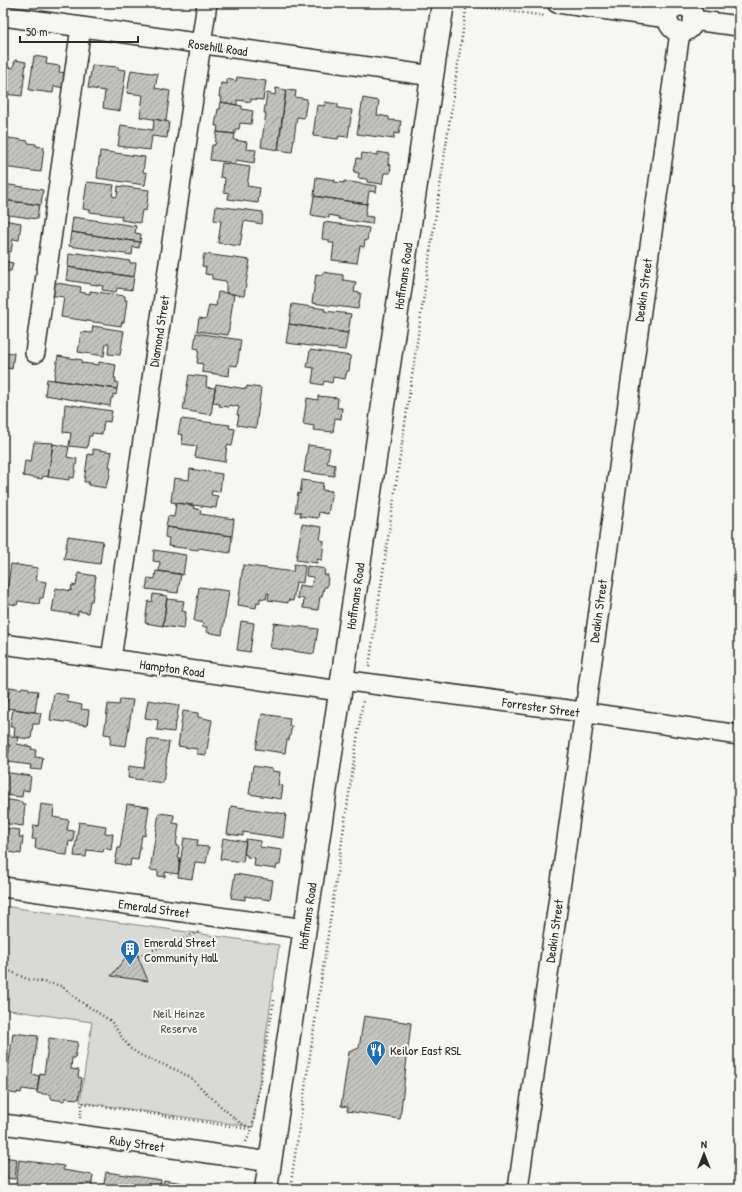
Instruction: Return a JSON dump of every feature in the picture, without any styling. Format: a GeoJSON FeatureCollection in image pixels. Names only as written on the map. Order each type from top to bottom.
{"type":"FeatureCollection","features":[{"type":"Feature","properties":{"kind":"main road","name":"Hoffmans Road"},"geometry":{"type":"LineString","coordinates":[[266,1189],[443,3]]}},
{"type":"Feature","properties":{"kind":"street","name":"Diamond Street"},"geometry":{"type":"LineString","coordinates":[[111,660],[207,3]]}},
{"type":"Feature","properties":{"kind":"street"},"geometry":{"type":"LineString","coordinates":[[557,3],[681,16],[739,26]]}},
{"type":"Feature","properties":{"kind":"street","name":"Rosehill Road"},"geometry":{"type":"LineString","coordinates":[[3,16],[432,76]]}},
{"type":"Feature","properties":{"kind":"street","name":"Deakin Street"},"geometry":{"type":"LineString","coordinates":[[518,1189],[681,16]]}},
{"type":"Feature","properties":{"kind":"street"},"geometry":{"type":"LineString","coordinates":[[35,353],[80,27]]}},
{"type":"Feature","properties":{"kind":"street","name":"Hampton Road"},"geometry":{"type":"LineString","coordinates":[[3,644],[111,660],[343,678]]}},
{"type":"Feature","properties":{"kind":"street","name":"Forrester Street"},"geometry":{"type":"LineString","coordinates":[[343,678],[371,673],[584,713],[739,735]]}},
{"type":"Feature","properties":{"kind":"street","name":"Emerald Street"},"geometry":{"type":"LineString","coordinates":[[3,887],[305,929]]}},
{"type":"Feature","properties":{"kind":"street","name":"Ruby Street"},"geometry":{"type":"LineString","coordinates":[[3,1124],[270,1162]]}},
{"type":"Feature","properties":{"kind":"path"},"geometry":{"type":"LineString","coordinates":[[290,1189],[371,673],[467,3]]}},
{"type":"Feature","properties":{"kind":"path"},"geometry":{"type":"LineString","coordinates":[[343,678],[371,673]]}},
{"type":"Feature","properties":{"kind":"path"},"geometry":{"type":"LineString","coordinates":[[138,956],[203,931]]}},
{"type":"Feature","properties":{"kind":"path"},"geometry":{"type":"LineString","coordinates":[[3,968],[27,979],[63,987],[78,1000],[111,1021],[131,1049],[142,1056],[179,1071],[192,1079],[239,1122],[252,1129],[82,1103],[80,1120]]}},
{"type":"Feature","properties":{"kind":"green space","name":"Neil Heinze Reserve"},"geometry":{"type":"Polygon","coordinates":[[[3,906],[279,945],[253,1127],[80,1102],[92,1022],[3,1009],[3,906]]]}},
{"type":"Feature","properties":{"kind":"building"},"geometry":{"type":"Polygon","coordinates":[[[34,56],[47,58],[46,64],[60,66],[59,72],[66,73],[64,88],[54,86],[53,93],[29,90],[34,56]]]}},
{"type":"Feature","properties":{"kind":"building"},"geometry":{"type":"Polygon","coordinates":[[[15,60],[26,62],[22,96],[3,94],[3,66],[13,68],[15,60]]]}},
{"type":"Feature","properties":{"kind":"building"},"geometry":{"type":"Polygon","coordinates":[[[92,65],[118,67],[118,69],[126,70],[120,111],[103,108],[105,91],[88,88],[92,65]]]}},
{"type":"Feature","properties":{"kind":"building"},"geometry":{"type":"Polygon","coordinates":[[[131,70],[158,74],[155,88],[170,91],[166,121],[140,117],[143,95],[127,93],[131,70]]]}},
{"type":"Feature","properties":{"kind":"building"},"geometry":{"type":"Polygon","coordinates":[[[237,77],[266,81],[263,100],[251,99],[251,102],[237,100],[237,105],[221,102],[222,97],[219,97],[221,83],[227,84],[227,79],[236,81],[237,77]]]}},
{"type":"Feature","properties":{"kind":"building"},"geometry":{"type":"Polygon","coordinates":[[[276,88],[286,90],[278,150],[261,147],[266,113],[264,113],[267,93],[275,95],[276,88]]]}},
{"type":"Feature","properties":{"kind":"building"},"geometry":{"type":"Polygon","coordinates":[[[286,90],[296,91],[295,97],[307,99],[304,118],[297,117],[292,152],[278,150],[286,90]]]}},
{"type":"Feature","properties":{"kind":"building"},"geometry":{"type":"Polygon","coordinates":[[[363,98],[379,101],[377,115],[389,117],[389,120],[401,121],[399,134],[394,133],[394,139],[357,134],[363,98]]]}},
{"type":"Feature","properties":{"kind":"building"},"geometry":{"type":"Polygon","coordinates":[[[221,102],[242,106],[242,109],[253,111],[251,124],[240,123],[239,129],[235,129],[235,134],[217,132],[218,126],[215,126],[218,109],[220,109],[221,102]]]}},
{"type":"Feature","properties":{"kind":"building"},"geometry":{"type":"Polygon","coordinates":[[[325,102],[338,104],[338,108],[352,110],[348,137],[339,136],[338,139],[313,136],[317,105],[324,106],[325,102]]]}},
{"type":"Feature","properties":{"kind":"building"},"geometry":{"type":"Polygon","coordinates":[[[154,119],[169,122],[167,138],[152,136],[150,150],[118,146],[121,125],[153,130],[154,119]]]}},
{"type":"Feature","properties":{"kind":"building"},"geometry":{"type":"Polygon","coordinates":[[[217,132],[235,134],[234,140],[247,142],[246,149],[256,150],[254,163],[236,160],[235,163],[210,160],[212,145],[215,145],[217,132]]]}},
{"type":"Feature","properties":{"kind":"building"},"geometry":{"type":"Polygon","coordinates":[[[3,137],[28,141],[28,143],[36,144],[36,146],[44,147],[41,172],[3,167],[3,137]]]}},
{"type":"Feature","properties":{"kind":"building"},"geometry":{"type":"Polygon","coordinates":[[[100,151],[145,157],[143,172],[147,173],[145,185],[97,178],[100,151]]]}},
{"type":"Feature","properties":{"kind":"building"},"geometry":{"type":"Polygon","coordinates":[[[378,152],[389,154],[388,164],[391,165],[390,173],[384,173],[382,184],[367,182],[367,179],[358,178],[359,173],[354,172],[357,158],[361,159],[362,153],[378,155],[378,152]]]}},
{"type":"Feature","properties":{"kind":"building"},"geometry":{"type":"Polygon","coordinates":[[[222,163],[250,167],[247,186],[260,188],[258,203],[228,199],[229,193],[224,192],[225,178],[220,177],[222,163]]]}},
{"type":"Feature","properties":{"kind":"building"},"geometry":{"type":"Polygon","coordinates":[[[316,177],[335,180],[334,182],[344,183],[344,181],[377,186],[376,192],[369,191],[367,204],[314,196],[316,177]]]}},
{"type":"Feature","properties":{"kind":"building"},"geometry":{"type":"Polygon","coordinates":[[[87,182],[114,185],[112,196],[117,197],[118,186],[149,190],[146,211],[142,210],[140,223],[121,220],[122,216],[90,212],[90,210],[83,209],[87,182]]]}},
{"type":"Feature","properties":{"kind":"building"},"geometry":{"type":"Polygon","coordinates":[[[3,184],[43,190],[41,205],[3,200],[3,184]]]}},
{"type":"Feature","properties":{"kind":"building"},"geometry":{"type":"Polygon","coordinates":[[[314,196],[367,204],[365,216],[373,217],[372,224],[339,219],[339,217],[329,215],[329,218],[311,215],[314,196]]]}},
{"type":"Feature","properties":{"kind":"building"},"geometry":{"type":"Polygon","coordinates":[[[3,200],[39,205],[37,219],[3,214],[3,200]]]}},
{"type":"Feature","properties":{"kind":"building"},"geometry":{"type":"Polygon","coordinates":[[[216,206],[263,212],[262,224],[244,221],[240,246],[218,243],[221,221],[214,220],[216,206]]]}},
{"type":"Feature","properties":{"kind":"building"},"geometry":{"type":"Polygon","coordinates":[[[73,217],[136,226],[135,233],[141,234],[140,242],[71,232],[73,217]]]}},
{"type":"Feature","properties":{"kind":"building"},"geometry":{"type":"Polygon","coordinates":[[[3,220],[21,223],[19,240],[13,239],[11,252],[3,251],[3,220]]]}},
{"type":"Feature","properties":{"kind":"building"},"geometry":{"type":"Polygon","coordinates":[[[324,222],[369,228],[367,241],[365,240],[364,247],[360,246],[357,263],[332,260],[334,243],[329,243],[329,240],[322,239],[324,222]]]}},
{"type":"Feature","properties":{"kind":"building"},"geometry":{"type":"Polygon","coordinates":[[[71,232],[140,242],[139,248],[133,247],[132,255],[69,246],[71,232]]]}},
{"type":"Feature","properties":{"kind":"building"},"geometry":{"type":"Polygon","coordinates":[[[77,253],[136,263],[134,277],[68,267],[69,254],[76,255],[77,253]]]}},
{"type":"Feature","properties":{"kind":"building"},"geometry":{"type":"Polygon","coordinates":[[[204,254],[250,260],[244,296],[226,293],[226,281],[212,279],[212,275],[205,274],[206,267],[202,266],[204,254]]]}},
{"type":"Feature","properties":{"kind":"building"},"geometry":{"type":"Polygon","coordinates":[[[3,261],[13,263],[11,271],[3,271],[3,261]]]}},
{"type":"Feature","properties":{"kind":"building"},"geometry":{"type":"Polygon","coordinates":[[[68,267],[134,277],[132,290],[117,288],[116,292],[102,290],[103,286],[66,280],[68,267]]]}},
{"type":"Feature","properties":{"kind":"building"},"geometry":{"type":"Polygon","coordinates":[[[323,272],[343,275],[343,280],[356,282],[354,292],[361,293],[358,309],[312,303],[316,274],[322,275],[323,272]]]}},
{"type":"Feature","properties":{"kind":"building"},"geometry":{"type":"Polygon","coordinates":[[[51,282],[81,287],[80,292],[90,294],[90,291],[125,296],[125,300],[127,300],[124,322],[122,322],[121,326],[61,317],[64,297],[49,295],[51,282]]]}},
{"type":"Feature","properties":{"kind":"building"},"geometry":{"type":"Polygon","coordinates":[[[218,292],[234,294],[228,335],[197,331],[199,318],[206,319],[209,305],[216,306],[218,292]]]}},
{"type":"Feature","properties":{"kind":"building"},"geometry":{"type":"Polygon","coordinates":[[[292,304],[325,309],[324,311],[351,314],[348,333],[289,324],[292,304]]]}},
{"type":"Feature","properties":{"kind":"building"},"geometry":{"type":"Polygon","coordinates":[[[3,307],[7,307],[3,330],[3,307]]]}},
{"type":"Feature","properties":{"kind":"building"},"geometry":{"type":"Polygon","coordinates":[[[289,324],[348,333],[345,350],[286,343],[289,324]]]}},
{"type":"Feature","properties":{"kind":"building"},"geometry":{"type":"Polygon","coordinates":[[[93,326],[124,331],[120,355],[108,354],[109,343],[106,343],[104,356],[78,352],[81,332],[92,333],[93,326]]]}},
{"type":"Feature","properties":{"kind":"building"},"geometry":{"type":"Polygon","coordinates":[[[196,333],[241,340],[237,366],[230,365],[229,376],[202,372],[203,364],[197,363],[199,349],[194,348],[196,333]]]}},
{"type":"Feature","properties":{"kind":"building"},"geometry":{"type":"Polygon","coordinates":[[[310,350],[351,356],[349,371],[347,371],[345,379],[333,377],[332,383],[324,381],[323,385],[312,383],[314,368],[307,367],[310,350]]]}},
{"type":"Feature","properties":{"kind":"building"},"geometry":{"type":"Polygon","coordinates":[[[3,352],[14,353],[12,369],[3,367],[3,352]]]}},
{"type":"Feature","properties":{"kind":"building"},"geometry":{"type":"Polygon","coordinates":[[[58,356],[82,360],[81,363],[99,365],[99,362],[116,365],[114,378],[116,378],[115,382],[118,382],[117,389],[54,380],[58,356]]]}},
{"type":"Feature","properties":{"kind":"building"},"geometry":{"type":"Polygon","coordinates":[[[189,375],[207,377],[206,387],[215,388],[211,415],[183,410],[189,375]]]}},
{"type":"Feature","properties":{"kind":"building"},"geometry":{"type":"Polygon","coordinates":[[[47,379],[117,389],[116,395],[113,394],[110,406],[45,395],[47,379]]]}},
{"type":"Feature","properties":{"kind":"building"},"geometry":{"type":"Polygon","coordinates":[[[216,384],[246,389],[247,386],[261,388],[256,428],[237,425],[239,407],[229,405],[229,407],[219,406],[220,404],[213,403],[216,384]]]}},
{"type":"Feature","properties":{"kind":"building"},"geometry":{"type":"Polygon","coordinates":[[[3,396],[7,397],[3,421],[3,396]]]}},
{"type":"Feature","properties":{"kind":"building"},"geometry":{"type":"Polygon","coordinates":[[[318,396],[338,398],[337,408],[342,408],[341,419],[335,418],[333,432],[313,430],[314,426],[303,424],[307,398],[318,400],[318,396]]]}},
{"type":"Feature","properties":{"kind":"building"},"geometry":{"type":"Polygon","coordinates":[[[65,404],[112,411],[110,422],[104,421],[102,434],[92,433],[92,436],[89,436],[87,448],[69,446],[71,433],[63,432],[65,404]]]}},
{"type":"Feature","properties":{"kind":"building"},"geometry":{"type":"Polygon","coordinates":[[[181,419],[230,425],[229,428],[235,429],[232,446],[227,445],[225,462],[195,457],[197,446],[182,444],[183,435],[178,434],[181,419]]]}},
{"type":"Feature","properties":{"kind":"building"},"geometry":{"type":"Polygon","coordinates":[[[34,442],[53,443],[48,477],[43,476],[42,479],[23,476],[25,461],[31,462],[34,442]]]}},
{"type":"Feature","properties":{"kind":"building"},"geometry":{"type":"Polygon","coordinates":[[[53,444],[69,447],[67,457],[77,459],[74,478],[69,477],[69,480],[48,477],[53,444]]]}},
{"type":"Feature","properties":{"kind":"building"},"geometry":{"type":"Polygon","coordinates":[[[308,445],[330,448],[327,463],[335,465],[334,476],[304,472],[308,445]]]}},
{"type":"Feature","properties":{"kind":"building"},"geometry":{"type":"Polygon","coordinates":[[[93,449],[112,452],[109,467],[111,467],[109,480],[108,479],[106,488],[88,485],[89,482],[84,482],[88,454],[93,455],[93,449]]]}},
{"type":"Feature","properties":{"kind":"building"},"geometry":{"type":"Polygon","coordinates":[[[190,469],[222,474],[220,492],[212,491],[211,495],[218,496],[216,508],[171,502],[174,478],[189,480],[190,469]]]}},
{"type":"Feature","properties":{"kind":"building"},"geometry":{"type":"Polygon","coordinates":[[[302,480],[323,483],[322,490],[332,491],[328,514],[319,512],[318,518],[300,516],[301,512],[295,512],[302,480]]]}},
{"type":"Feature","properties":{"kind":"building"},"geometry":{"type":"Polygon","coordinates":[[[176,503],[194,506],[193,508],[201,510],[200,514],[234,519],[232,536],[166,527],[168,516],[174,517],[176,503]]]}},
{"type":"Feature","properties":{"kind":"building"},"geometry":{"type":"Polygon","coordinates":[[[302,524],[322,527],[320,540],[324,541],[322,560],[317,559],[317,563],[296,560],[302,524]]]}},
{"type":"Feature","properties":{"kind":"building"},"geometry":{"type":"Polygon","coordinates":[[[166,527],[232,536],[230,553],[199,548],[198,550],[168,546],[169,538],[165,537],[166,527]]]}},
{"type":"Feature","properties":{"kind":"building"},"geometry":{"type":"Polygon","coordinates":[[[68,536],[103,541],[100,564],[64,559],[68,536]]]}},
{"type":"Feature","properties":{"kind":"building"},"geometry":{"type":"Polygon","coordinates":[[[154,550],[186,555],[183,575],[159,571],[160,562],[153,561],[154,550]]]}},
{"type":"Feature","properties":{"kind":"building"},"geometry":{"type":"Polygon","coordinates":[[[11,564],[38,568],[36,580],[46,582],[43,598],[40,598],[39,604],[18,601],[17,605],[5,603],[11,564]]]}},
{"type":"Feature","properties":{"kind":"building"},"geometry":{"type":"Polygon","coordinates":[[[294,564],[305,566],[303,583],[296,582],[293,601],[288,600],[288,603],[268,600],[269,593],[267,593],[266,599],[260,598],[260,603],[257,602],[256,608],[238,605],[243,565],[293,572],[294,564]]]}},
{"type":"Feature","properties":{"kind":"building"},"geometry":{"type":"Polygon","coordinates":[[[307,566],[325,569],[324,575],[328,575],[327,587],[324,587],[322,597],[320,597],[318,610],[303,608],[304,599],[297,598],[299,585],[311,587],[313,577],[306,576],[307,566]]]}},
{"type":"Feature","properties":{"kind":"building"},"geometry":{"type":"Polygon","coordinates":[[[156,571],[181,574],[178,593],[146,589],[148,578],[155,579],[156,571]]]}},
{"type":"Feature","properties":{"kind":"building"},"geometry":{"type":"Polygon","coordinates":[[[78,573],[96,576],[92,601],[90,601],[88,613],[78,611],[78,615],[52,611],[56,588],[71,591],[72,585],[76,586],[78,573]]]}},
{"type":"Feature","properties":{"kind":"building"},"geometry":{"type":"Polygon","coordinates":[[[199,587],[229,591],[222,635],[206,632],[207,627],[202,627],[203,623],[194,621],[199,587]]]}},
{"type":"Feature","properties":{"kind":"building"},"geometry":{"type":"Polygon","coordinates":[[[153,594],[167,596],[163,626],[145,623],[148,601],[152,602],[153,594]]]}},
{"type":"Feature","properties":{"kind":"building"},"geometry":{"type":"Polygon","coordinates":[[[167,599],[184,601],[182,611],[186,612],[184,629],[163,626],[167,599]]]}},
{"type":"Feature","properties":{"kind":"building"},"geometry":{"type":"Polygon","coordinates":[[[241,621],[254,623],[250,652],[237,650],[241,621]]]}},
{"type":"Feature","properties":{"kind":"building"},"geometry":{"type":"Polygon","coordinates":[[[274,623],[318,629],[314,654],[270,648],[274,623]]]}},
{"type":"Feature","properties":{"kind":"building"},"geometry":{"type":"Polygon","coordinates":[[[3,685],[8,686],[3,722],[3,685]]]}},
{"type":"Feature","properties":{"kind":"building"},"geometry":{"type":"Polygon","coordinates":[[[10,687],[21,689],[22,687],[29,688],[29,690],[38,691],[35,712],[6,708],[10,687]]]}},
{"type":"Feature","properties":{"kind":"building"},"geometry":{"type":"Polygon","coordinates":[[[54,693],[68,695],[67,702],[82,705],[81,709],[89,710],[87,725],[50,720],[54,693]]]}},
{"type":"Feature","properties":{"kind":"building"},"geometry":{"type":"Polygon","coordinates":[[[120,699],[133,700],[126,746],[110,744],[111,735],[104,734],[108,704],[119,705],[120,699]]]}},
{"type":"Feature","properties":{"kind":"building"},"geometry":{"type":"Polygon","coordinates":[[[148,700],[179,705],[174,732],[157,730],[158,720],[145,718],[148,700]]]}},
{"type":"Feature","properties":{"kind":"building"},"geometry":{"type":"Polygon","coordinates":[[[13,709],[41,713],[39,724],[33,724],[31,739],[14,737],[15,727],[10,727],[13,709]]]}},
{"type":"Feature","properties":{"kind":"building"},"geometry":{"type":"Polygon","coordinates":[[[183,711],[198,713],[198,717],[212,720],[206,755],[197,754],[197,749],[178,746],[183,711]]]}},
{"type":"Feature","properties":{"kind":"building"},"geometry":{"type":"Polygon","coordinates":[[[262,714],[290,718],[289,726],[292,726],[289,740],[287,740],[285,753],[256,749],[262,714]]]}},
{"type":"Feature","properties":{"kind":"building"},"geometry":{"type":"Polygon","coordinates":[[[3,735],[18,737],[17,744],[32,747],[31,749],[36,750],[35,757],[43,758],[41,770],[30,769],[31,765],[7,762],[10,745],[3,744],[3,735]]]}},
{"type":"Feature","properties":{"kind":"building"},"geometry":{"type":"Polygon","coordinates":[[[148,739],[169,742],[163,783],[128,778],[129,766],[144,768],[148,739]]]}},
{"type":"Feature","properties":{"kind":"building"},"geometry":{"type":"Polygon","coordinates":[[[253,766],[280,772],[278,785],[283,786],[281,799],[249,794],[253,766]]]}},
{"type":"Feature","properties":{"kind":"building"},"geometry":{"type":"Polygon","coordinates":[[[3,772],[31,776],[29,791],[23,790],[22,797],[3,795],[3,772]]]}},
{"type":"Feature","properties":{"kind":"building"},"geometry":{"type":"Polygon","coordinates":[[[3,799],[22,802],[22,804],[25,804],[23,826],[3,823],[3,799]]]}},
{"type":"Feature","properties":{"kind":"building"},"geometry":{"type":"Polygon","coordinates":[[[41,804],[54,806],[53,817],[69,820],[67,830],[74,831],[73,842],[69,841],[67,855],[35,848],[36,839],[32,839],[34,825],[38,826],[41,804]]]}},
{"type":"Feature","properties":{"kind":"building"},"geometry":{"type":"Polygon","coordinates":[[[127,804],[149,807],[145,836],[142,835],[138,860],[131,859],[130,866],[115,863],[118,848],[120,848],[127,804]]]}},
{"type":"Feature","properties":{"kind":"building"},"geometry":{"type":"Polygon","coordinates":[[[231,806],[286,814],[283,838],[243,832],[243,836],[227,834],[231,806]]]}},
{"type":"Feature","properties":{"kind":"building"},"geometry":{"type":"Polygon","coordinates":[[[159,813],[174,815],[173,823],[179,824],[176,846],[179,847],[178,858],[180,858],[178,874],[165,872],[165,877],[158,876],[158,871],[150,870],[159,813]]]}},
{"type":"Feature","properties":{"kind":"building"},"geometry":{"type":"Polygon","coordinates":[[[79,822],[106,826],[105,833],[113,834],[111,850],[104,848],[103,852],[87,850],[86,857],[74,856],[79,822]]]}},
{"type":"Feature","properties":{"kind":"building"},"geometry":{"type":"Polygon","coordinates":[[[3,828],[20,830],[19,837],[23,837],[21,854],[3,851],[3,828]]]}},
{"type":"Feature","properties":{"kind":"building"},"geometry":{"type":"Polygon","coordinates":[[[184,838],[198,840],[197,846],[209,847],[206,863],[195,862],[192,879],[178,877],[184,838]]]}},
{"type":"Feature","properties":{"kind":"building"},"geometry":{"type":"Polygon","coordinates":[[[223,838],[246,842],[243,862],[220,859],[223,838]]]}},
{"type":"Feature","properties":{"kind":"building"},"geometry":{"type":"Polygon","coordinates":[[[246,839],[260,841],[260,847],[282,850],[280,865],[277,865],[276,869],[254,866],[255,858],[247,857],[247,855],[244,854],[246,839]]]}},
{"type":"Feature","properties":{"kind":"building"},"geometry":{"type":"Polygon","coordinates":[[[235,874],[273,880],[270,900],[245,896],[245,900],[231,898],[235,874]]]}},
{"type":"Feature","properties":{"kind":"building","name":"Emerald Street Community Hall"},"geometry":{"type":"Polygon","coordinates":[[[134,947],[148,981],[111,976],[134,947]]]}},
{"type":"Feature","properties":{"kind":"building"},"geometry":{"type":"Polygon","coordinates":[[[364,1016],[411,1023],[400,1119],[347,1111],[348,1107],[341,1106],[349,1052],[359,1048],[364,1016]]]}},
{"type":"Feature","properties":{"kind":"building"},"geometry":{"type":"Polygon","coordinates":[[[13,1033],[38,1036],[32,1074],[39,1076],[37,1091],[22,1089],[21,1093],[17,1092],[17,1094],[5,1092],[5,1090],[3,1090],[5,1082],[6,1083],[13,1033]]]}},
{"type":"Feature","properties":{"kind":"building"},"geometry":{"type":"Polygon","coordinates":[[[49,1038],[78,1042],[75,1058],[72,1058],[71,1069],[79,1070],[78,1077],[82,1078],[79,1099],[65,1098],[65,1101],[51,1099],[51,1095],[37,1093],[40,1073],[44,1074],[49,1038]]]}},
{"type":"Feature","properties":{"kind":"building"},"geometry":{"type":"Polygon","coordinates":[[[3,1157],[17,1159],[15,1179],[3,1178],[3,1157]]]}},
{"type":"Feature","properties":{"kind":"building"},"geometry":{"type":"Polygon","coordinates":[[[19,1160],[64,1166],[63,1170],[93,1175],[91,1189],[49,1189],[16,1184],[19,1160]]]}},
{"type":"Feature","properties":{"kind":"building"},"geometry":{"type":"Polygon","coordinates":[[[106,1172],[161,1180],[160,1189],[103,1189],[106,1172]]]}},
{"type":"Feature","properties":{"kind":"building"},"geometry":{"type":"Polygon","coordinates":[[[164,1180],[196,1185],[195,1189],[162,1189],[164,1180]]]}},
{"type":"Feature","properties":{"kind":"place","name":"Emerald Street Community Hall"},"geometry":{"type":"Point","coordinates":[130,966]}},
{"type":"Feature","properties":{"kind":"place","name":"Keilor East RSL"},"geometry":{"type":"Point","coordinates":[376,1067]}}]}
